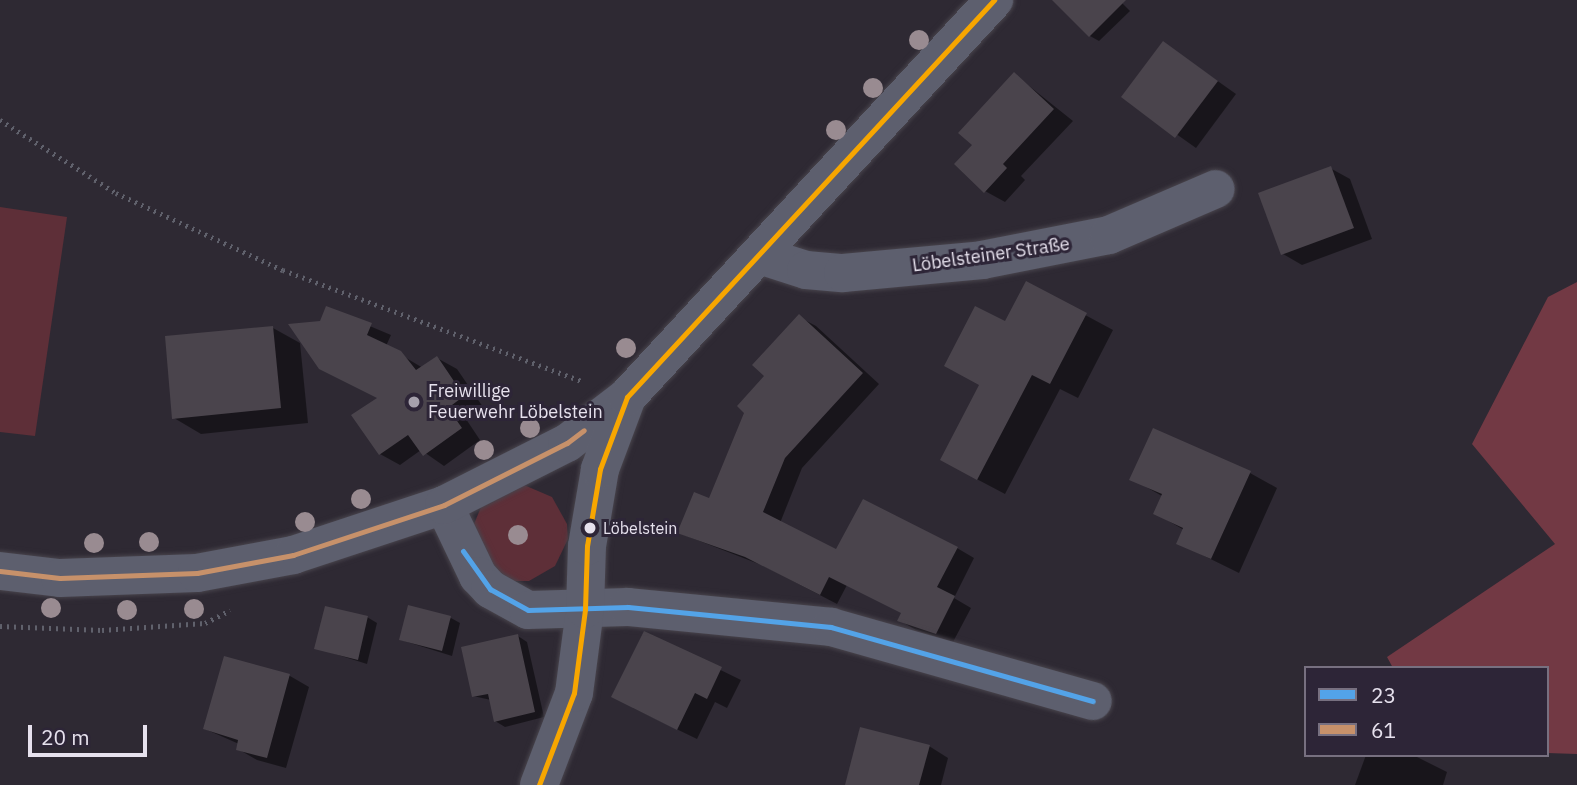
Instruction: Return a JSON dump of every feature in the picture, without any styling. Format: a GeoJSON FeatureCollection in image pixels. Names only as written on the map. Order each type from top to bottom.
{"type":"FeatureCollection","features":[{"type":"Feature","properties":{"kind":"street"},"geometry":{"type":"LineString","coordinates":[[0,571],[60,578],[197,573],[293,555],[444,505],[567,443],[627,397],[994,0]]}},
{"type":"Feature","properties":{"kind":"street","name":"Löbelsteiner Straße"},"geometry":{"type":"LineString","coordinates":[[758,255],[806,270],[843,273],[994,258],[1110,235],[1216,189]]}},
{"type":"Feature","properties":{"kind":"street"},"geometry":{"type":"LineString","coordinates":[[539,785],[574,693],[585,609],[587,546],[600,469],[627,397]]}},
{"type":"Feature","properties":{"kind":"street"},"geometry":{"type":"LineString","coordinates":[[444,505],[462,550],[490,589],[528,610],[628,607],[831,627],[1093,701]]}},
{"type":"Feature","properties":{"kind":"path"},"geometry":{"type":"LineString","coordinates":[[0,120],[116,193],[284,270],[627,397]]}},
{"type":"Feature","properties":{"kind":"shaded area"},"geometry":{"type":"Polygon","coordinates":[[[0,207],[67,217],[35,436],[0,432],[0,207]]]}},
{"type":"Feature","properties":{"kind":"shaded area"},"geometry":{"type":"Polygon","coordinates":[[[1577,282],[1577,754],[1549,753],[1549,666],[1392,666],[1387,657],[1555,544],[1472,444],[1548,297],[1577,282]]]}},
{"type":"Feature","properties":{"kind":"shaded area"},"geometry":{"type":"Polygon","coordinates":[[[524,485],[552,497],[567,524],[568,539],[555,566],[529,581],[514,581],[500,577],[472,529],[483,502],[524,485]]]}},
{"type":"Feature","properties":{"kind":"building"},"geometry":{"type":"Polygon","coordinates":[[[1052,0],[1126,0],[1089,37],[1052,0]]]}},
{"type":"Feature","properties":{"kind":"building"},"geometry":{"type":"Polygon","coordinates":[[[1163,41],[1218,81],[1175,138],[1121,97],[1163,41]]]}},
{"type":"Feature","properties":{"kind":"building"},"geometry":{"type":"Polygon","coordinates":[[[1014,72],[1054,109],[1003,164],[1007,168],[984,193],[954,164],[972,145],[958,133],[1014,72]]]}},
{"type":"Feature","properties":{"kind":"building"},"geometry":{"type":"Polygon","coordinates":[[[1331,166],[1354,228],[1281,255],[1258,193],[1331,166]]]}},
{"type":"Feature","properties":{"kind":"building"},"geometry":{"type":"Polygon","coordinates":[[[1026,281],[1087,313],[1050,384],[1032,375],[977,480],[940,460],[979,385],[944,366],[975,306],[1005,321],[1026,281]]]}},
{"type":"Feature","properties":{"kind":"building"},"geometry":{"type":"Polygon","coordinates":[[[326,306],[372,323],[367,335],[401,351],[416,370],[437,356],[464,396],[448,408],[462,428],[423,456],[408,435],[379,455],[351,415],[377,398],[319,369],[288,324],[320,321],[326,306]]]}},
{"type":"Feature","properties":{"kind":"building"},"geometry":{"type":"Polygon","coordinates":[[[799,314],[863,373],[785,458],[763,512],[836,549],[863,499],[958,547],[937,587],[955,596],[936,634],[897,621],[901,613],[829,577],[820,595],[745,557],[677,533],[694,492],[709,498],[744,413],[737,406],[764,376],[752,365],[799,314]]]}},
{"type":"Feature","properties":{"kind":"building"},"geometry":{"type":"Polygon","coordinates":[[[273,326],[281,408],[172,419],[165,336],[273,326]]]}},
{"type":"Feature","properties":{"kind":"building"},"geometry":{"type":"Polygon","coordinates":[[[1153,428],[1251,471],[1211,559],[1176,544],[1183,528],[1153,514],[1162,494],[1129,480],[1153,428]]]}},
{"type":"Feature","properties":{"kind":"building"},"geometry":{"type":"Polygon","coordinates":[[[408,605],[451,616],[442,651],[399,640],[408,605]]]}},
{"type":"Feature","properties":{"kind":"building"},"geometry":{"type":"Polygon","coordinates":[[[325,606],[368,616],[358,660],[314,649],[325,606]]]}},
{"type":"Feature","properties":{"kind":"building"},"geometry":{"type":"Polygon","coordinates":[[[644,631],[722,667],[707,699],[695,693],[677,730],[611,697],[644,631]]]}},
{"type":"Feature","properties":{"kind":"building"},"geometry":{"type":"Polygon","coordinates":[[[518,634],[535,712],[494,722],[488,694],[472,697],[461,647],[518,634]]]}},
{"type":"Feature","properties":{"kind":"building"},"geometry":{"type":"Polygon","coordinates":[[[224,656],[290,674],[267,758],[236,750],[238,740],[203,729],[224,656]]]}},
{"type":"Feature","properties":{"kind":"building"},"geometry":{"type":"Polygon","coordinates":[[[860,727],[930,745],[919,785],[845,785],[860,727]]]}},
{"type":"Feature","properties":{"kind":"transit line"},"geometry":{"type":"LineString","coordinates":[[539,785],[574,693],[585,609],[587,546],[600,469],[627,397],[994,0]]}},
{"type":"Feature","properties":{"kind":"transit line","name":"61"},"geometry":{"type":"LineString","coordinates":[[0,571],[60,578],[197,573],[293,555],[444,505],[567,443],[584,430]]}},
{"type":"Feature","properties":{"kind":"transit line","name":"23"},"geometry":{"type":"LineString","coordinates":[[463,551],[490,589],[528,610],[628,607],[831,627],[1093,701]]}},
{"type":"Feature","properties":{"kind":"place","name":"Freiwillige Feuerwehr Löbelstein"},"geometry":{"type":"Point","coordinates":[414,402]}},
{"type":"Feature","properties":{"kind":"place","name":"Löbelstein"},"geometry":{"type":"Point","coordinates":[590,528]}}]}
